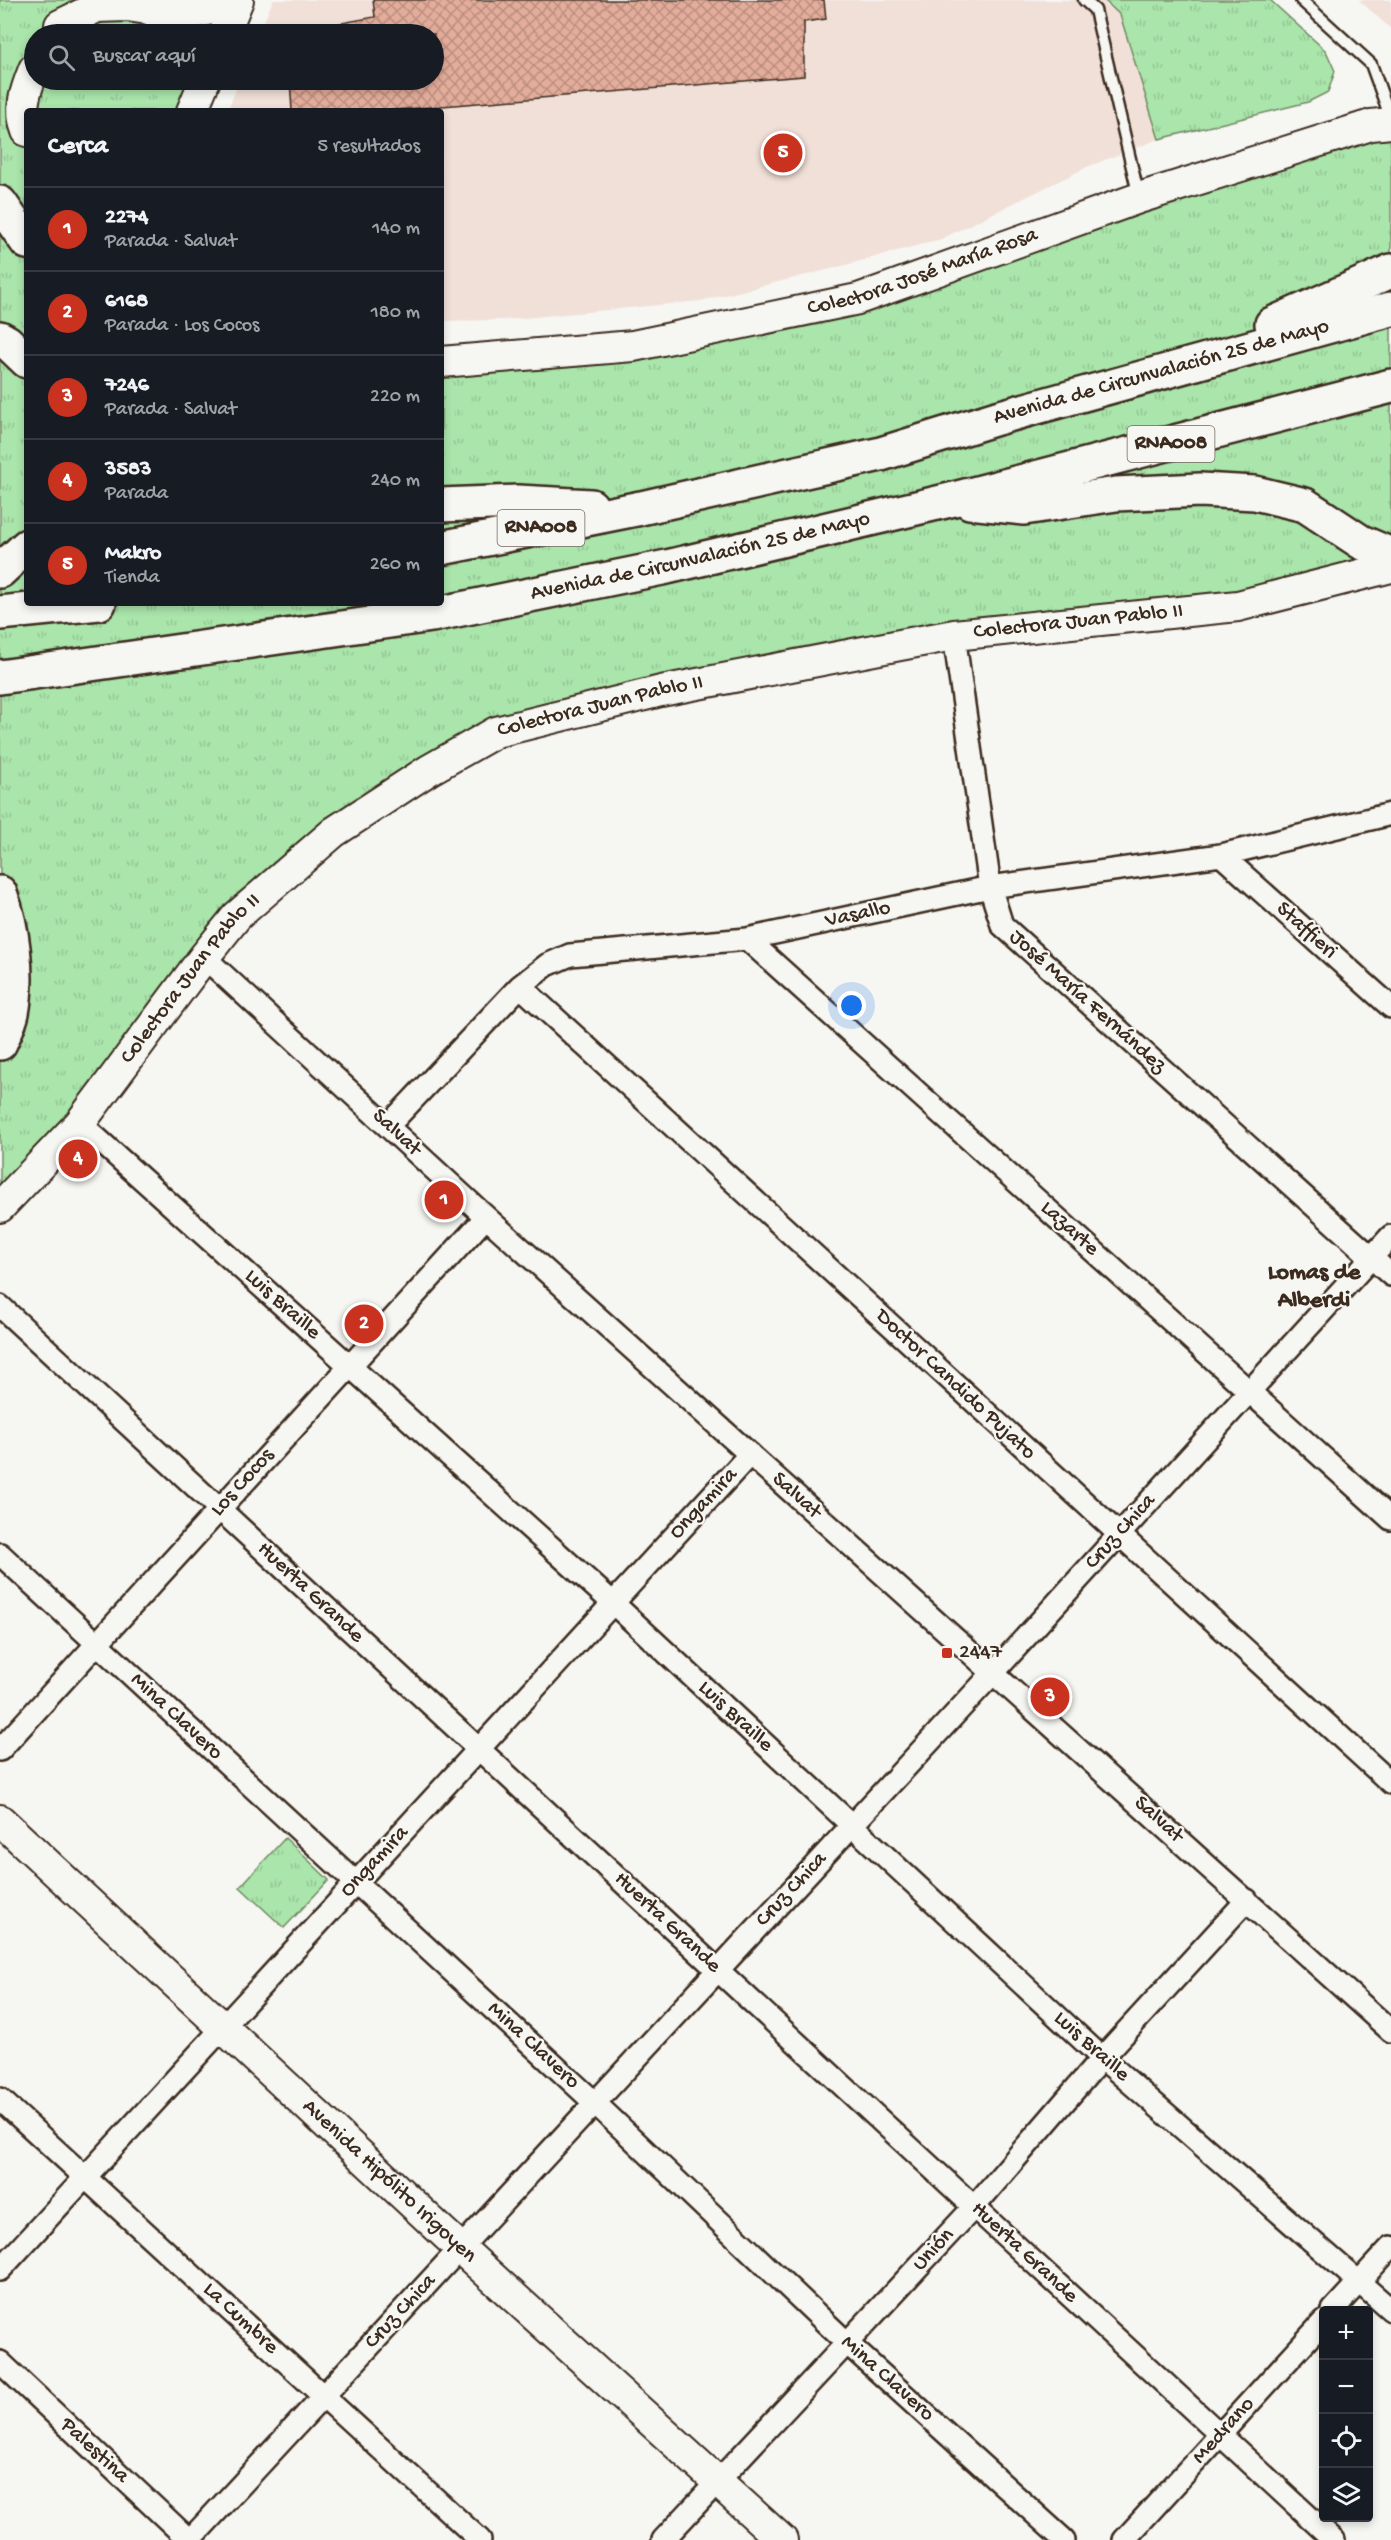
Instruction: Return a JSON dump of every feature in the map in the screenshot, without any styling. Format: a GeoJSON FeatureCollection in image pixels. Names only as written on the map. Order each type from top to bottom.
{"type":"FeatureCollection","features":[{"type":"Feature","properties":{"kind":"highway"},"geometry":{"type":"LineString","coordinates":[[0,203],[24,238]]}},
{"type":"Feature","properties":{"kind":"highway"},"geometry":{"type":"LineString","coordinates":[[1175,368],[1391,271]]}},
{"type":"Feature","properties":{"kind":"highway","name":"Avenida de Circunvalación 25 de Mayo"},"geometry":{"type":"LineString","coordinates":[[444,547],[641,508],[881,454],[997,418],[1391,309]]}},
{"type":"Feature","properties":{"kind":"highway"},"geometry":{"type":"LineString","coordinates":[[0,338],[8,342],[24,358]]}},
{"type":"Feature","properties":{"kind":"highway","name":"Avenida de Circunvalación 25 de Mayo"},"geometry":{"type":"LineString","coordinates":[[0,678],[432,615],[667,567],[950,500],[1391,386]]}},
{"type":"Feature","properties":{"kind":"highway"},"geometry":{"type":"LineString","coordinates":[[950,500],[1024,508],[1116,494],[1200,490],[1255,493],[1305,505],[1361,542],[1391,555]]}},
{"type":"Feature","properties":{"kind":"highway"},"geometry":{"type":"LineString","coordinates":[[444,506],[518,502],[641,508]]}},
{"type":"Feature","properties":{"kind":"highway"},"geometry":{"type":"LineString","coordinates":[[0,571],[24,549]]}},
{"type":"Feature","properties":{"kind":"highway"},"geometry":{"type":"LineString","coordinates":[[0,613],[69,606]]}},
{"type":"Feature","properties":{"kind":"highway"},"geometry":{"type":"LineString","coordinates":[[0,893],[9,917],[14,968],[12,1013],[0,1043]]}},
{"type":"Feature","properties":{"kind":"main road"},"geometry":{"type":"LineString","coordinates":[[63,20],[97,7],[151,5],[180,14],[214,9],[224,0]]}},
{"type":"Feature","properties":{"kind":"main road"},"geometry":{"type":"LineString","coordinates":[[228,24],[238,0]]}},
{"type":"Feature","properties":{"kind":"main road"},"geometry":{"type":"LineString","coordinates":[[151,5],[164,24]]}},
{"type":"Feature","properties":{"kind":"main road"},"geometry":{"type":"LineString","coordinates":[[24,123],[26,90]]}},
{"type":"Feature","properties":{"kind":"main road"},"geometry":{"type":"LineString","coordinates":[[191,90],[191,108]]}},
{"type":"Feature","properties":{"kind":"main road"},"geometry":{"type":"LineString","coordinates":[[192,108],[200,90]]}},
{"type":"Feature","properties":{"kind":"main road","name":"Colectora José María Rosa"},"geometry":{"type":"LineString","coordinates":[[444,362],[633,346],[858,299],[1139,198],[1371,125],[1391,121]]}},
{"type":"Feature","properties":{"kind":"main road","name":"Colectora Juan Pablo II"},"geometry":{"type":"LineString","coordinates":[[0,1207],[80,1123],[237,916],[334,832],[429,770],[496,732],[661,691],[954,635],[1238,606],[1391,567]]}},
{"type":"Feature","properties":{"kind":"main road","name":"Avenida Hipólito Irigoyen"},"geometry":{"type":"LineString","coordinates":[[0,1820],[460,2248],[782,2540]]}},
{"type":"Feature","properties":{"kind":"street","name":"José María Fernández"},"geometry":{"type":"LineString","coordinates":[[954,635],[990,887],[1002,925],[1391,1275]]}},
{"type":"Feature","properties":{"kind":"street","name":"Vasallo"},"geometry":{"type":"LineString","coordinates":[[388,1126],[520,986],[547,965],[570,955],[747,939],[990,887],[1221,855],[1391,814]]}},
{"type":"Feature","properties":{"kind":"street","name":"Staffieri"},"geometry":{"type":"LineString","coordinates":[[1221,855],[1391,1007]]}},
{"type":"Feature","properties":{"kind":"street","name":"Lazarte"},"geometry":{"type":"LineString","coordinates":[[747,939],[1391,1519]]}},
{"type":"Feature","properties":{"kind":"street","name":"Salvat"},"geometry":{"type":"LineString","coordinates":[[204,957],[486,1216],[1391,2031]]}},
{"type":"Feature","properties":{"kind":"street","name":"Doctor Candido Pujato"},"geometry":{"type":"LineString","coordinates":[[520,986],[1391,1783]]}},
{"type":"Feature","properties":{"kind":"street","name":"Luis Braille"},"geometry":{"type":"LineString","coordinates":[[80,1123],[613,1603],[1102,2058],[1391,2310]]}},
{"type":"Feature","properties":{"kind":"street","name":"Los Cocos"},"geometry":{"type":"LineString","coordinates":[[0,1750],[486,1216]]}},
{"type":"Feature","properties":{"kind":"street","name":"Cruz Chica"},"geometry":{"type":"LineString","coordinates":[[189,2540],[994,1672],[1391,1236]]}},
{"type":"Feature","properties":{"kind":"street","name":"Huerta Grande"},"geometry":{"type":"LineString","coordinates":[[0,1306],[1334,2540]]}},
{"type":"Feature","properties":{"kind":"street","name":"Ongamira"},"geometry":{"type":"LineString","coordinates":[[0,2270],[750,1454]]}},
{"type":"Feature","properties":{"kind":"street","name":"Mina Clavero"},"geometry":{"type":"LineString","coordinates":[[0,1554],[595,2103],[847,2343],[1064,2540]]}},
{"type":"Feature","properties":{"kind":"street","name":"Unión"},"geometry":{"type":"LineString","coordinates":[[663,2540],[974,2207],[1102,2058],[1246,1900]]}},
{"type":"Feature","properties":{"kind":"street","name":"La Cumbre"},"geometry":{"type":"LineString","coordinates":[[0,2099],[480,2540]]}},
{"type":"Feature","properties":{"kind":"street"},"geometry":{"type":"LineString","coordinates":[[1337,2306],[1391,2247]]}},
{"type":"Feature","properties":{"kind":"street","name":"Medrano"},"geometry":{"type":"LineString","coordinates":[[1124,2540],[1319,2325]]}},
{"type":"Feature","properties":{"kind":"street","name":"Palestina"},"geometry":{"type":"LineString","coordinates":[[0,2362],[189,2540]]}},
{"type":"Feature","properties":{"kind":"lane"},"geometry":{"type":"LineString","coordinates":[[1084,0],[1095,10],[1139,198]]}},
{"type":"Feature","properties":{"kind":"lane"},"geometry":{"type":"LineString","coordinates":[[1301,0],[1371,63],[1391,121]]}},
{"type":"Feature","properties":{"kind":"shaded area"},"geometry":{"type":"Polygon","coordinates":[[[273,0],[1104,0],[1120,15],[1159,139],[1089,166],[941,239],[827,270],[700,301],[503,320],[444,321],[444,108],[228,108],[236,90],[444,90],[444,24],[263,24],[273,0]]]}},
{"type":"Feature","properties":{"kind":"shaded area"},"geometry":{"type":"Polygon","coordinates":[[[1359,0],[1391,0],[1391,29],[1359,0]]]}},
{"type":"Feature","properties":{"kind":"green space"},"geometry":{"type":"Polygon","coordinates":[[[0,0],[238,0],[228,24],[24,24],[24,90],[201,90],[193,108],[24,108],[24,606],[444,606],[444,362],[858,299],[1391,123],[1391,567],[954,635],[496,732],[237,916],[0,1207],[0,0]]]}},
{"type":"Feature","properties":{"kind":"green space"},"geometry":{"type":"Polygon","coordinates":[[[1104,0],[1270,0],[1326,51],[1335,71],[1328,92],[1308,102],[1159,139],[1120,15],[1104,0]]]}},
{"type":"Feature","properties":{"kind":"green space"},"geometry":{"type":"Polygon","coordinates":[[[285,1838],[329,1880],[284,1928],[240,1887],[285,1838]]]}},
{"type":"Feature","properties":{"kind":"building"},"geometry":{"type":"Polygon","coordinates":[[[373,0],[824,0],[826,19],[804,22],[804,76],[418,108],[292,108],[291,90],[444,90],[444,24],[336,24],[375,17],[373,0]]]}},
{"type":"Feature","properties":{"kind":"place","name":"Makro"},"geometry":{"type":"Point","coordinates":[783,153]}},
{"type":"Feature","properties":{"kind":"place","name":"3583"},"geometry":{"type":"Point","coordinates":[78,1159]}},
{"type":"Feature","properties":{"kind":"place","name":"2274"},"geometry":{"type":"Point","coordinates":[444,1200]}},
{"type":"Feature","properties":{"kind":"place","name":"6168"},"geometry":{"type":"Point","coordinates":[364,1324]}},
{"type":"Feature","properties":{"kind":"place","name":"2447"},"geometry":{"type":"Point","coordinates":[947,1653]}},
{"type":"Feature","properties":{"kind":"place","name":"7246"},"geometry":{"type":"Point","coordinates":[1050,1697]}},
{"type":"Feature","properties":{"kind":"district","name":"Lomas de Alberdi"},"geometry":{"type":"Point","coordinates":[1314,1287]}}]}
